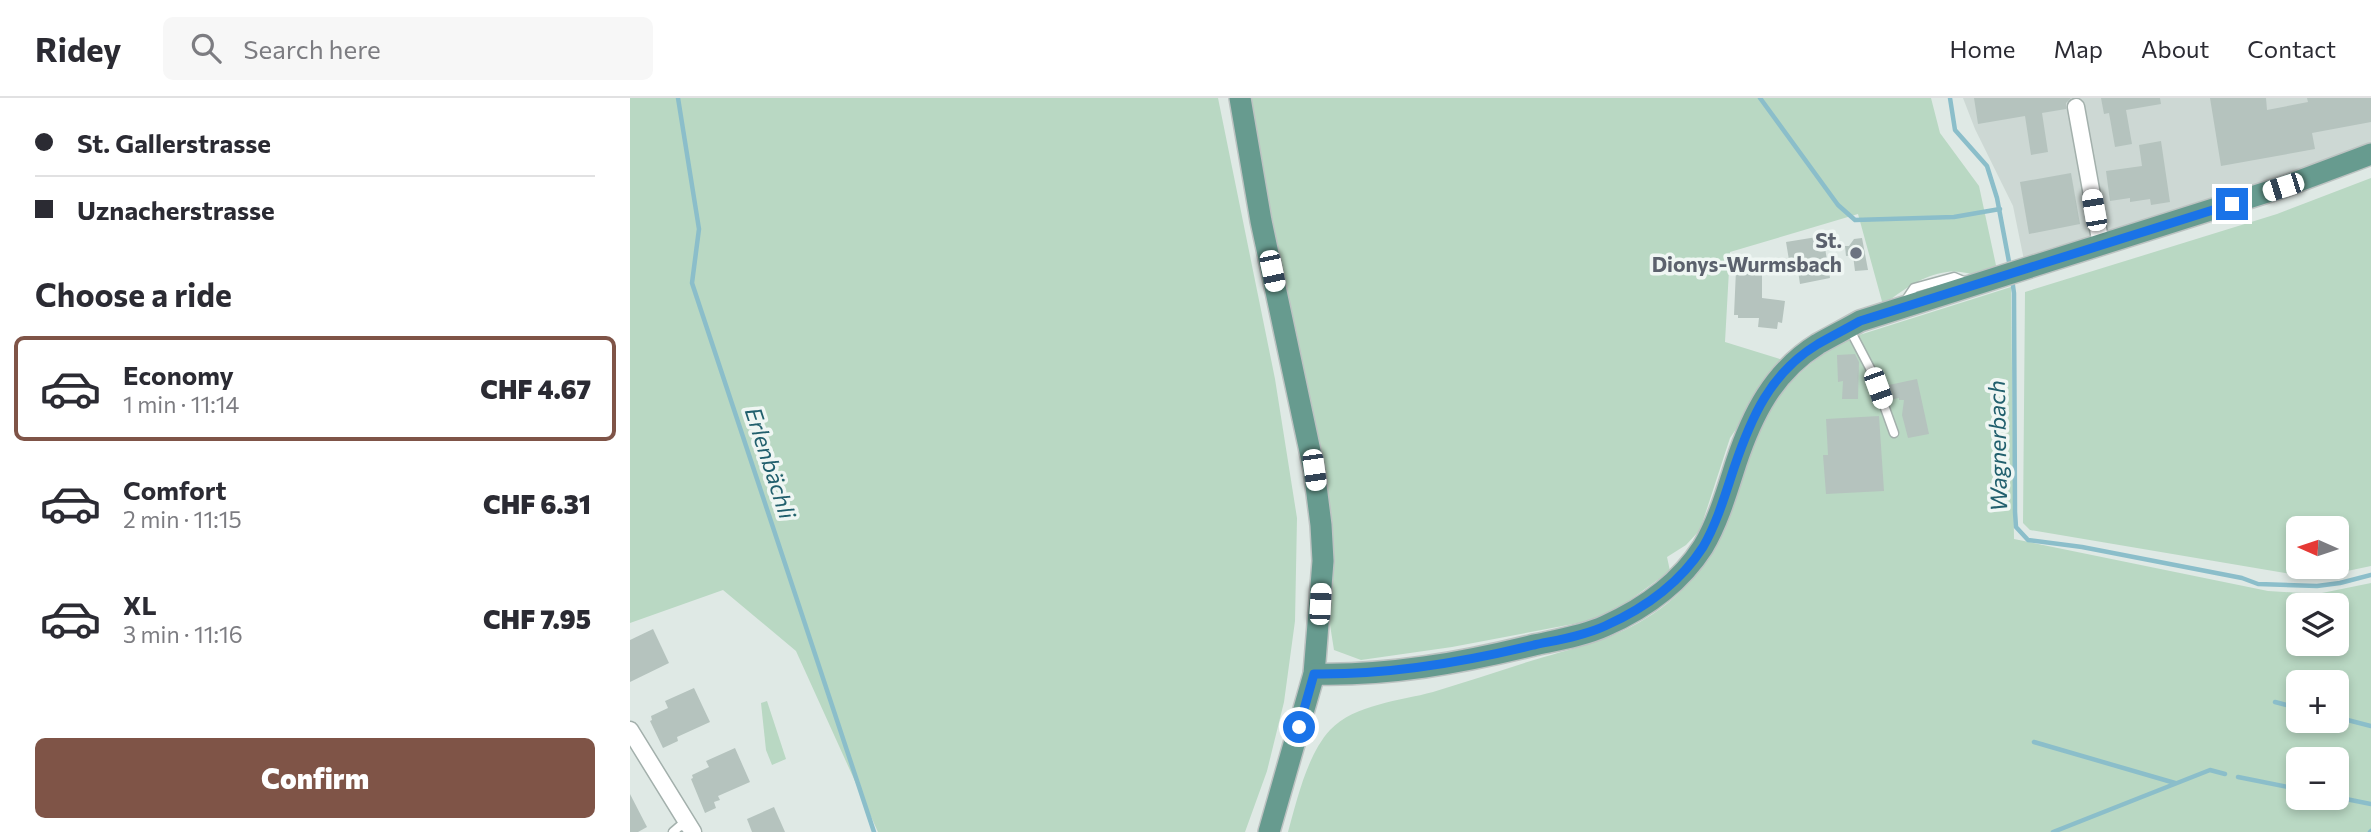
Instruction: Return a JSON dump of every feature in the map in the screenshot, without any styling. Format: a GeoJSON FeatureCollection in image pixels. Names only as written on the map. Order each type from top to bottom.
{"type":"FeatureCollection","features":[{"type":"Feature","properties":{"kind":"main road"},"geometry":{"type":"LineString","coordinates":[[1233,98],[1243,127]]}},
{"type":"Feature","properties":{"kind":"main road"},"geometry":{"type":"LineString","coordinates":[[1240,98],[1243,127],[1314,470],[1323,561],[1314,674],[1269,832]]}},
{"type":"Feature","properties":{"kind":"main road"},"geometry":{"type":"LineString","coordinates":[[1314,674],[1349,675],[1452,663],[1602,627],[1636,610],[1683,572],[1703,547],[1720,509],[1744,439],[1765,395],[1787,369],[1816,345],[1860,321],[2022,272],[2283,187],[2371,154]]}},
{"type":"Feature","properties":{"kind":"street"},"geometry":{"type":"LineString","coordinates":[[2076,107],[2101,245]]}},
{"type":"Feature","properties":{"kind":"street"},"geometry":{"type":"LineString","coordinates":[[633,739],[692,830]]}},
{"type":"Feature","properties":{"kind":"lane"},"geometry":{"type":"LineString","coordinates":[[1849,328],[1872,372],[1894,433]]}},
{"type":"Feature","properties":{"kind":"lane"},"geometry":{"type":"LineString","coordinates":[[673,832],[680,826],[692,830]]}},
{"type":"Feature","properties":{"kind":"shaded area"},"geometry":{"type":"Polygon","coordinates":[[[1963,98],[2371,98],[2371,154],[2024,260],[2013,206],[1975,129],[1963,98]]]}},
{"type":"Feature","properties":{"kind":"green space"},"geometry":{"type":"Polygon","coordinates":[[[630,98],[1218,98],[1275,379],[1297,518],[1295,621],[1284,702],[1267,771],[1245,832],[878,832],[796,651],[723,590],[630,623],[630,98]]]}},
{"type":"Feature","properties":{"kind":"green space"},"geometry":{"type":"Polygon","coordinates":[[[1247,98],[1931,98],[1940,133],[1979,186],[1997,270],[1983,275],[1954,272],[1929,276],[1883,305],[1858,214],[1730,252],[1725,342],[1783,360],[1730,438],[1700,530],[1686,545],[1667,557],[1670,571],[1605,618],[1452,647],[1361,660],[1334,650],[1247,98]]]}},
{"type":"Feature","properties":{"kind":"green space"},"geometry":{"type":"Polygon","coordinates":[[[2371,178],[2371,566],[2349,571],[2349,516],[2286,516],[2286,573],[2030,530],[2023,523],[2025,292],[2277,214],[2371,178]]]}},
{"type":"Feature","properties":{"kind":"green space"},"geometry":{"type":"Polygon","coordinates":[[[2011,287],[2014,539],[2268,591],[2301,593],[2286,593],[2286,656],[2349,656],[2349,593],[2322,593],[2371,583],[2371,832],[1288,832],[1304,778],[1315,752],[1330,730],[1340,721],[1365,709],[1433,692],[1604,639],[1646,619],[1684,589],[1702,567],[1715,544],[1753,444],[1773,405],[1803,370],[1853,337],[2011,287]]]}},
{"type":"Feature","properties":{"kind":"green space"},"geometry":{"type":"Polygon","coordinates":[[[767,701],[786,759],[772,765],[766,750],[761,703],[767,701]]]}},
{"type":"Feature","properties":{"kind":"building"},"geometry":{"type":"Polygon","coordinates":[[[1974,98],[2071,98],[2066,103],[2066,109],[2042,113],[2048,152],[2031,155],[2025,116],[1978,124],[1974,98]]]}},
{"type":"Feature","properties":{"kind":"building"},"geometry":{"type":"Polygon","coordinates":[[[2101,98],[2160,98],[2161,104],[2126,110],[2132,144],[2115,147],[2109,113],[2104,114],[2101,98]]]}},
{"type":"Feature","properties":{"kind":"building"},"geometry":{"type":"Polygon","coordinates":[[[2210,98],[2266,98],[2267,110],[2308,102],[2307,98],[2371,98],[2371,122],[2312,133],[2315,149],[2221,166],[2210,98]]]}},
{"type":"Feature","properties":{"kind":"building"},"geometry":{"type":"Polygon","coordinates":[[[2161,141],[2170,202],[2151,205],[2150,199],[2130,202],[2130,198],[2110,201],[2106,171],[2142,166],[2139,145],[2161,141]]]}},
{"type":"Feature","properties":{"kind":"building"},"geometry":{"type":"Polygon","coordinates":[[[2071,173],[2080,224],[2029,234],[2020,182],[2071,173]]]}},
{"type":"Feature","properties":{"kind":"building"},"geometry":{"type":"Polygon","coordinates":[[[1823,236],[1830,278],[1800,284],[1796,258],[1789,260],[1786,242],[1823,236]]]}},
{"type":"Feature","properties":{"kind":"building","name":"St. Dionys-Wurmsbach"},"geometry":{"type":"Polygon","coordinates":[[[1862,238],[1868,270],[1855,271],[1853,255],[1846,256],[1845,246],[1849,246],[1854,239],[1862,238]]]}},
{"type":"Feature","properties":{"kind":"building"},"geometry":{"type":"Polygon","coordinates":[[[1742,267],[1762,267],[1762,298],[1785,301],[1782,323],[1778,322],[1777,329],[1758,327],[1759,318],[1738,318],[1738,315],[1734,315],[1736,270],[1741,270],[1742,267]]]}},
{"type":"Feature","properties":{"kind":"building"},"geometry":{"type":"Polygon","coordinates":[[[1855,354],[1859,362],[1858,399],[1842,399],[1843,381],[1838,382],[1837,355],[1855,354]]]}},
{"type":"Feature","properties":{"kind":"building"},"geometry":{"type":"Polygon","coordinates":[[[1917,379],[1929,434],[1908,438],[1902,415],[1904,400],[1889,400],[1884,386],[1917,379]]]}},
{"type":"Feature","properties":{"kind":"building"},"geometry":{"type":"Polygon","coordinates":[[[1879,416],[1884,491],[1826,494],[1823,455],[1828,455],[1826,419],[1879,416]]]}},
{"type":"Feature","properties":{"kind":"building"},"geometry":{"type":"Polygon","coordinates":[[[653,629],[669,663],[630,682],[630,640],[653,629]]]}},
{"type":"Feature","properties":{"kind":"building"},"geometry":{"type":"Polygon","coordinates":[[[694,688],[710,722],[677,737],[678,741],[663,748],[650,721],[651,716],[668,708],[665,701],[694,688]]]}},
{"type":"Feature","properties":{"kind":"building"},"geometry":{"type":"Polygon","coordinates":[[[735,748],[750,782],[718,796],[720,800],[714,802],[716,808],[705,813],[691,779],[692,775],[709,767],[706,761],[735,748]]]}},
{"type":"Feature","properties":{"kind":"building"},"geometry":{"type":"Polygon","coordinates":[[[630,794],[647,827],[638,832],[630,832],[630,794]]]}},
{"type":"Feature","properties":{"kind":"building"},"geometry":{"type":"Polygon","coordinates":[[[774,807],[785,832],[752,832],[747,819],[774,807]]]}},
{"type":"Feature","properties":{"kind":"waterway","name":"Erlenbächli"},"geometry":{"type":"LineString","coordinates":[[678,98],[699,229],[692,283],[874,832]]}},
{"type":"Feature","properties":{"kind":"waterway"},"geometry":{"type":"LineString","coordinates":[[1760,98],[1838,205],[1855,220],[1954,217],[2000,209]]}},
{"type":"Feature","properties":{"kind":"waterway","name":"Wagnerbach"},"geometry":{"type":"LineString","coordinates":[[1950,98],[1955,130],[1987,166],[1997,198],[2010,267]]}},
{"type":"Feature","properties":{"kind":"waterway","name":"Wagnerbach"},"geometry":{"type":"LineString","coordinates":[[2012,279],[2015,512],[2016,527],[2028,540],[2082,547],[2242,578],[2258,584],[2317,586],[2371,575]]}},
{"type":"Feature","properties":{"kind":"waterway"},"geometry":{"type":"LineString","coordinates":[[2275,702],[2286,705]]}},
{"type":"Feature","properties":{"kind":"waterway"},"geometry":{"type":"LineString","coordinates":[[2349,720],[2371,726]]}},
{"type":"Feature","properties":{"kind":"waterway"},"geometry":{"type":"LineString","coordinates":[[2034,742],[2175,783]]}},
{"type":"Feature","properties":{"kind":"waterway"},"geometry":{"type":"LineString","coordinates":[[2053,832],[2210,770],[2225,774]]}},
{"type":"Feature","properties":{"kind":"waterway"},"geometry":{"type":"LineString","coordinates":[[2238,777],[2286,787]]}},
{"type":"Feature","properties":{"kind":"waterway"},"geometry":{"type":"LineString","coordinates":[[2349,800],[2371,804]]}},
{"type":"Feature","properties":{"kind":"place","name":"St. Dionys-Wurmsbach"},"geometry":{"type":"Point","coordinates":[1856,253]}},
{"type":"Feature","properties":{"kind":"route"},"geometry":{"type":"LineString","coordinates":[[1299,727],[1314,674],[1349,675],[1388,671],[1452,663],[1513,650],[1602,627],[1636,610],[1658,595],[1683,572],[1703,547],[1720,509],[1744,439],[1765,395],[1787,369],[1816,345],[1860,321],[2232,204]]}}]}
